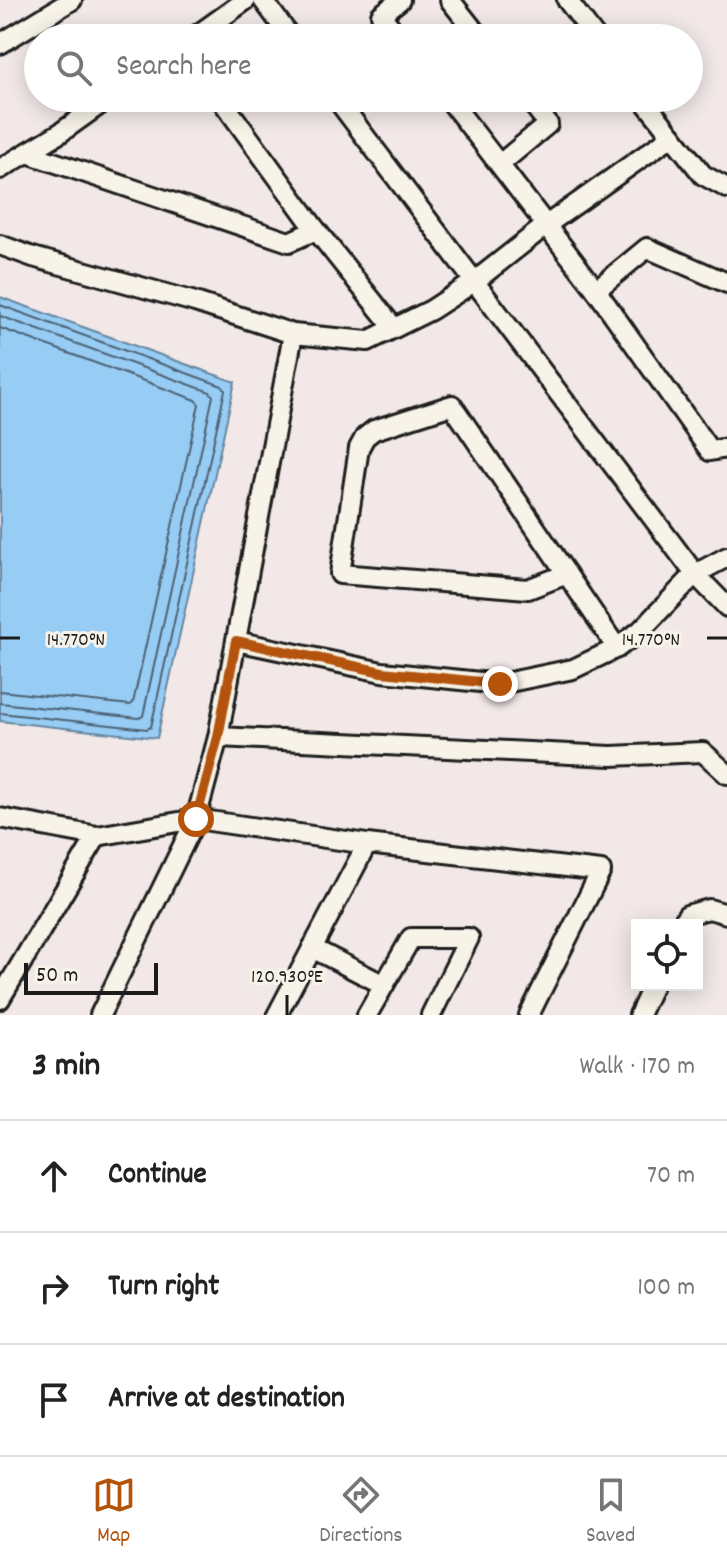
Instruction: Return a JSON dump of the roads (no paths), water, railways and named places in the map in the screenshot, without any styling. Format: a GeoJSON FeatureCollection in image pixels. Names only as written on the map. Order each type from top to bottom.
{"type":"FeatureCollection","features":[{"type":"Feature","properties":{"kind":"street"},"geometry":{"type":"LineString","coordinates":[[33,24],[72,0]]}},
{"type":"Feature","properties":{"kind":"street"},"geometry":{"type":"LineString","coordinates":[[213,24],[246,0]]}},
{"type":"Feature","properties":{"kind":"street"},"geometry":{"type":"LineString","coordinates":[[263,0],[281,24]]}},
{"type":"Feature","properties":{"kind":"street"},"geometry":{"type":"LineString","coordinates":[[388,24],[381,15],[400,0]]}},
{"type":"Feature","properties":{"kind":"street"},"geometry":{"type":"LineString","coordinates":[[450,0],[469,24]]}},
{"type":"Feature","properties":{"kind":"street"},"geometry":{"type":"LineString","coordinates":[[567,0],[585,24]]}},
{"type":"Feature","properties":{"kind":"street"},"geometry":{"type":"LineString","coordinates":[[0,44],[24,29]]}},
{"type":"Feature","properties":{"kind":"street"},"geometry":{"type":"LineString","coordinates":[[0,169],[89,112]]}},
{"type":"Feature","properties":{"kind":"street"},"geometry":{"type":"LineString","coordinates":[[230,112],[316,230],[394,328]]}},
{"type":"Feature","properties":{"kind":"street"},"geometry":{"type":"LineString","coordinates":[[346,112],[695,574],[727,607]]}},
{"type":"Feature","properties":{"kind":"street"},"geometry":{"type":"LineString","coordinates":[[459,112],[596,290],[710,451],[727,448]]}},
{"type":"Feature","properties":{"kind":"street"},"geometry":{"type":"LineString","coordinates":[[500,164],[548,124],[539,112]]}},
{"type":"Feature","properties":{"kind":"street"},"geometry":{"type":"LineString","coordinates":[[653,112],[703,175],[727,188]]}},
{"type":"Feature","properties":{"kind":"street"},"geometry":{"type":"LineString","coordinates":[[0,245],[293,334],[368,341],[431,310],[474,282],[545,226],[672,136]]}},
{"type":"Feature","properties":{"kind":"street"},"geometry":{"type":"LineString","coordinates":[[27,153],[289,242],[316,230]]}},
{"type":"Feature","properties":{"kind":"street"},"geometry":{"type":"LineString","coordinates":[[596,290],[647,248],[727,283]]}},
{"type":"Feature","properties":{"kind":"street"},"geometry":{"type":"LineString","coordinates":[[100,1015],[196,819],[218,737],[293,334]]}},
{"type":"Feature","properties":{"kind":"street"},"geometry":{"type":"LineString","coordinates":[[567,574],[528,589],[340,574],[359,448],[365,437],[374,430],[452,405],[567,574],[617,648]]}},
{"type":"Feature","properties":{"kind":"street"},"geometry":{"type":"LineString","coordinates":[[236,641],[382,672],[500,684],[573,669],[617,648],[640,631],[695,574],[727,557]]}},
{"type":"Feature","properties":{"kind":"street"},"geometry":{"type":"LineString","coordinates":[[218,737],[611,756],[703,752],[727,774]]}},
{"type":"Feature","properties":{"kind":"street"},"geometry":{"type":"LineString","coordinates":[[0,838],[4,819],[97,836],[196,819],[367,844],[601,871],[529,1015]]}},
{"type":"Feature","properties":{"kind":"street"},"geometry":{"type":"LineString","coordinates":[[0,999],[97,836]]}},
{"type":"Feature","properties":{"kind":"street"},"geometry":{"type":"LineString","coordinates":[[277,1015],[367,844]]}},
{"type":"Feature","properties":{"kind":"street"},"geometry":{"type":"LineString","coordinates":[[685,919],[687,915],[709,909],[727,914]]}},
{"type":"Feature","properties":{"kind":"street"},"geometry":{"type":"LineString","coordinates":[[367,1015],[411,938],[469,938],[431,1015]]}},
{"type":"Feature","properties":{"kind":"street"},"geometry":{"type":"LineString","coordinates":[[312,948],[384,985]]}},
{"type":"Feature","properties":{"kind":"street"},"geometry":{"type":"LineString","coordinates":[[639,1015],[650,991]]}},
{"type":"Feature","properties":{"kind":"water"},"geometry":{"type":"Polygon","coordinates":[[[0,297],[235,382],[157,738],[0,721],[0,297]]]}}]}
